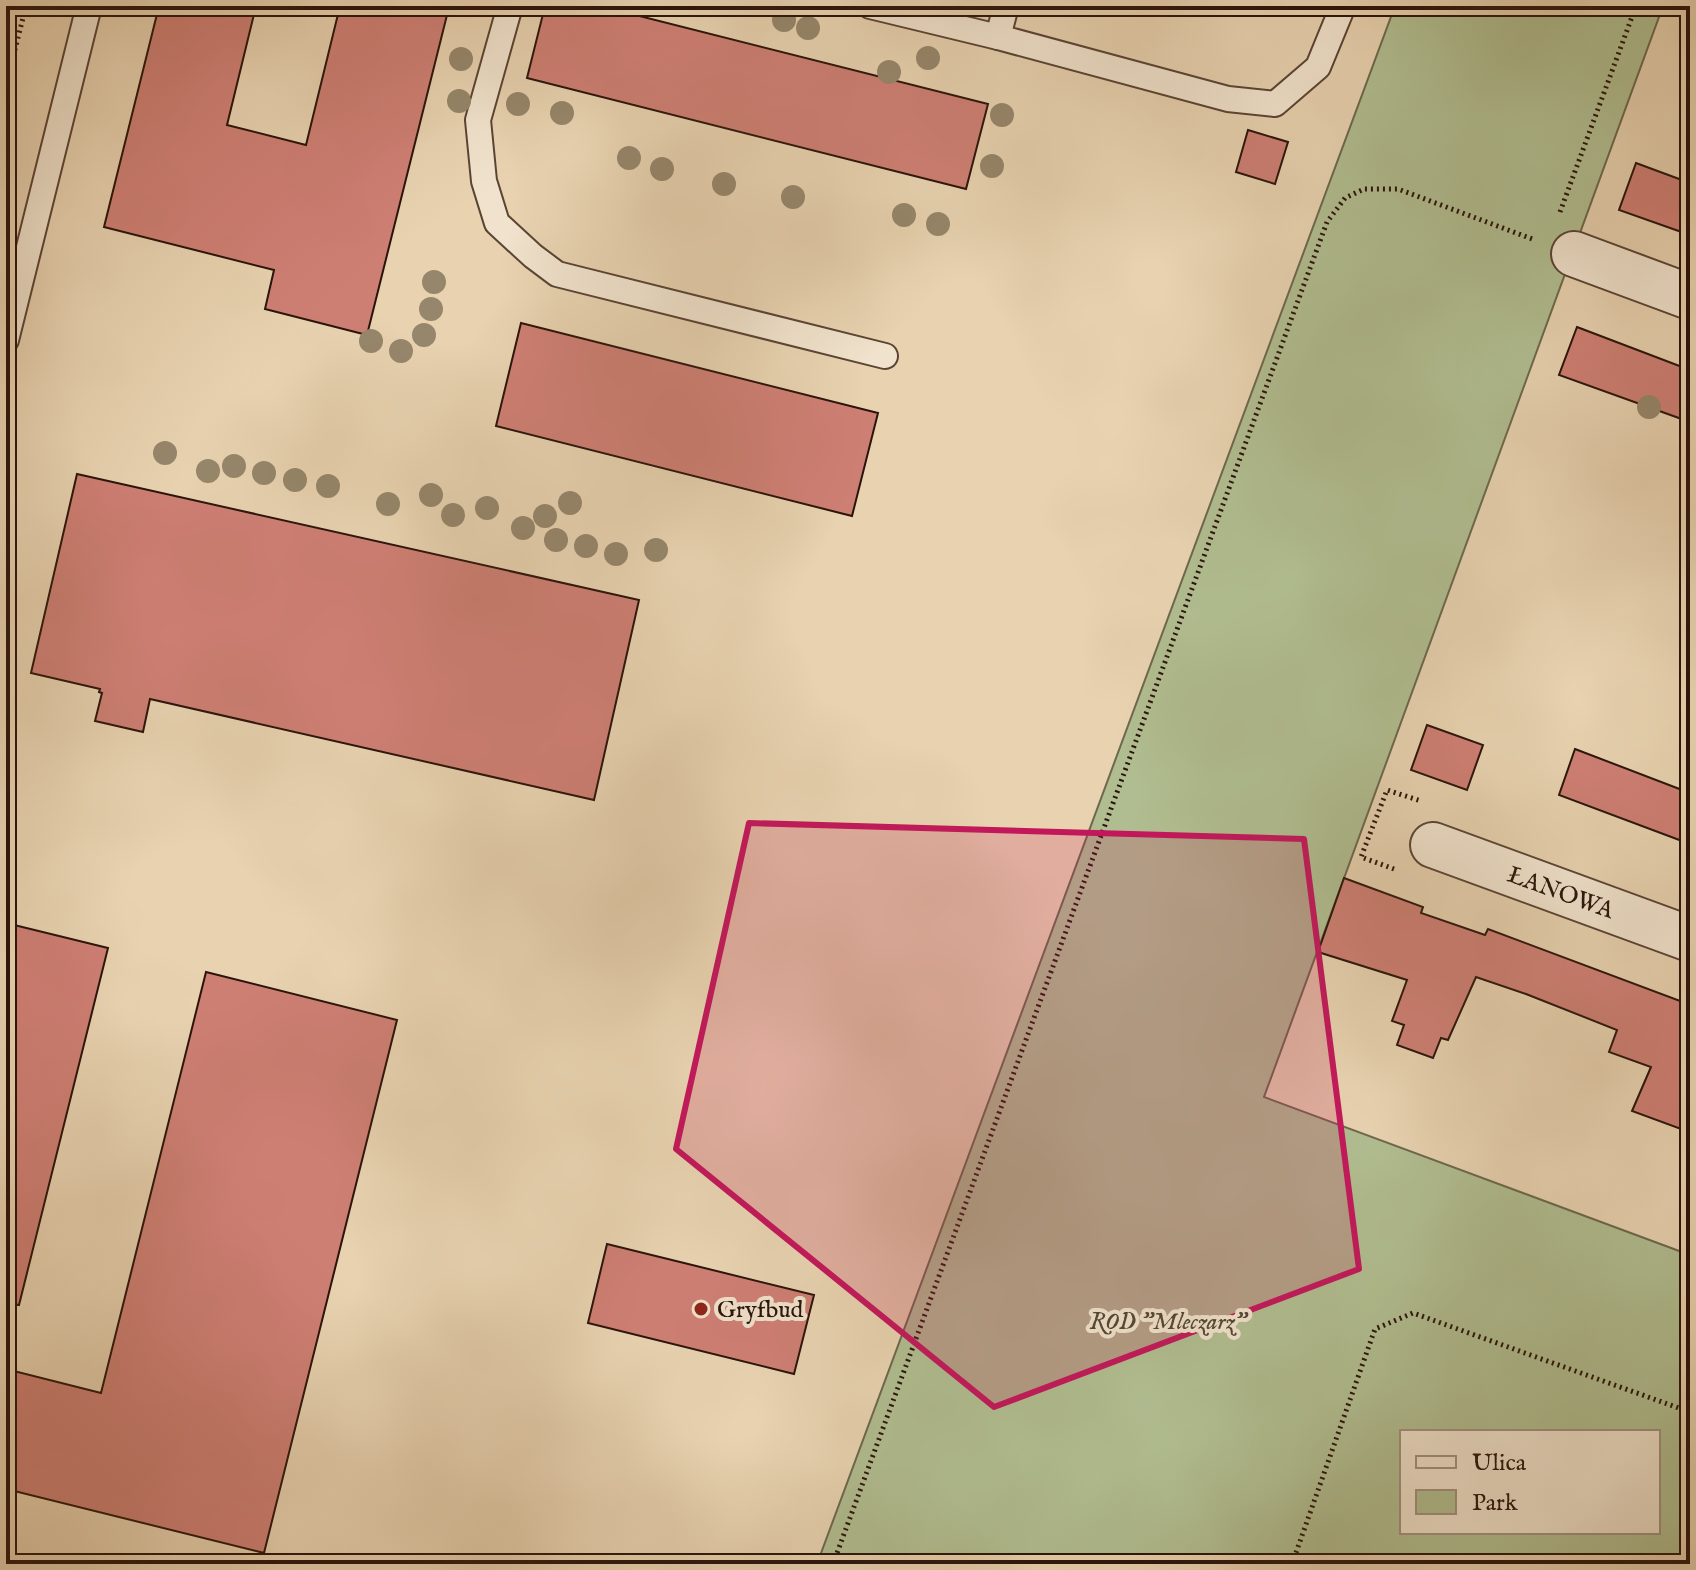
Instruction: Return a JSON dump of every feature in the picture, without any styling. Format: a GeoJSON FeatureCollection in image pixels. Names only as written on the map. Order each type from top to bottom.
{"type":"FeatureCollection","features":[{"type":"Feature","properties":{"kind":"street"},"geometry":{"type":"LineString","coordinates":[[1561,238],[1690,297]]}},
{"type":"Feature","properties":{"kind":"street","name":"ŁANOWA"},"geometry":{"type":"LineString","coordinates":[[1433,845],[1690,939]]}},
{"type":"Feature","properties":{"kind":"lane"},"geometry":{"type":"LineString","coordinates":[[6,340],[14,273],[89,6]]}},
{"type":"Feature","properties":{"kind":"lane"},"geometry":{"type":"LineString","coordinates":[[510,6],[478,120],[484,181],[497,223],[557,274],[885,356]]}},
{"type":"Feature","properties":{"kind":"lane"},"geometry":{"type":"LineString","coordinates":[[870,6],[1228,99],[1275,104],[1318,67],[1343,6]]}},
{"type":"Feature","properties":{"kind":"lane"},"geometry":{"type":"LineString","coordinates":[[998,37],[1006,6]]}},
{"type":"Feature","properties":{"kind":"path"},"geometry":{"type":"LineString","coordinates":[[6,85],[26,6]]}},
{"type":"Feature","properties":{"kind":"path"},"geometry":{"type":"LineString","coordinates":[[833,1564],[1327,222],[1345,198],[1364,189],[1398,189],[1561,238],[1636,6]]}},
{"type":"Feature","properties":{"kind":"path"},"geometry":{"type":"LineString","coordinates":[[1292,1564],[1375,1329],[1413,1313],[1690,1412]]}},
{"type":"Feature","properties":{"kind":"highlighted area"},"geometry":{"type":"Polygon","coordinates":[[[749,823],[1304,839],[1359,1269],[994,1407],[676,1149],[749,823]]]}},
{"type":"Feature","properties":{"kind":"green space","name":"ROD \"Mleczarz\""},"geometry":{"type":"Polygon","coordinates":[[[1395,6],[1663,6],[1264,1097],[1690,1255],[1690,1564],[817,1564],[1395,6]]]}},
{"type":"Feature","properties":{"kind":"building"},"geometry":{"type":"Polygon","coordinates":[[[159,6],[256,6],[227,125],[306,145],[340,6],[413,6],[447,15],[367,335],[265,309],[274,270],[104,227],[159,6]]]}},
{"type":"Feature","properties":{"kind":"building"},"geometry":{"type":"Polygon","coordinates":[[[545,6],[600,6],[988,104],[966,189],[527,78],[545,6]]]}},
{"type":"Feature","properties":{"kind":"building"},"geometry":{"type":"Polygon","coordinates":[[[1248,130],[1288,142],[1275,184],[1236,172],[1248,130]]]}},
{"type":"Feature","properties":{"kind":"building"},"geometry":{"type":"Polygon","coordinates":[[[1636,163],[1690,183],[1690,235],[1619,210],[1636,163]]]}},
{"type":"Feature","properties":{"kind":"building"},"geometry":{"type":"Polygon","coordinates":[[[521,323],[878,413],[852,516],[496,426],[521,323]]]}},
{"type":"Feature","properties":{"kind":"building"},"geometry":{"type":"Polygon","coordinates":[[[1577,327],[1690,370],[1690,422],[1559,375],[1577,327]]]}},
{"type":"Feature","properties":{"kind":"building"},"geometry":{"type":"Polygon","coordinates":[[[77,474],[639,600],[594,800],[150,699],[143,732],[95,721],[102,693],[100,689],[31,673],[77,474]]]}},
{"type":"Feature","properties":{"kind":"building"},"geometry":{"type":"Polygon","coordinates":[[[1427,725],[1483,745],[1467,790],[1411,770],[1427,725]]]}},
{"type":"Feature","properties":{"kind":"building"},"geometry":{"type":"Polygon","coordinates":[[[1575,749],[1690,793],[1690,844],[1559,795],[1575,749]]]}},
{"type":"Feature","properties":{"kind":"building"},"geometry":{"type":"Polygon","coordinates":[[[1344,878],[1423,907],[1421,913],[1485,935],[1488,929],[1680,1001],[1690,978],[1690,1104],[1681,1129],[1632,1111],[1651,1067],[1609,1052],[1617,1030],[1476,977],[1448,1040],[1441,1038],[1433,1058],[1397,1045],[1404,1025],[1392,1021],[1407,980],[1318,952],[1344,878]]]}},
{"type":"Feature","properties":{"kind":"building"},"geometry":{"type":"Polygon","coordinates":[[[6,923],[108,948],[19,1305],[6,1303],[6,923]]]}},
{"type":"Feature","properties":{"kind":"building"},"geometry":{"type":"Polygon","coordinates":[[[206,972],[397,1020],[264,1553],[6,1489],[6,1369],[101,1393],[206,972]]]}},
{"type":"Feature","properties":{"kind":"building","name":"Gryfbud"},"geometry":{"type":"Polygon","coordinates":[[[607,1244],[814,1295],[794,1374],[588,1323],[607,1244]]]}},
{"type":"Feature","properties":{"kind":"place","name":"Gryfbud"},"geometry":{"type":"Point","coordinates":[701,1309]}}]}
